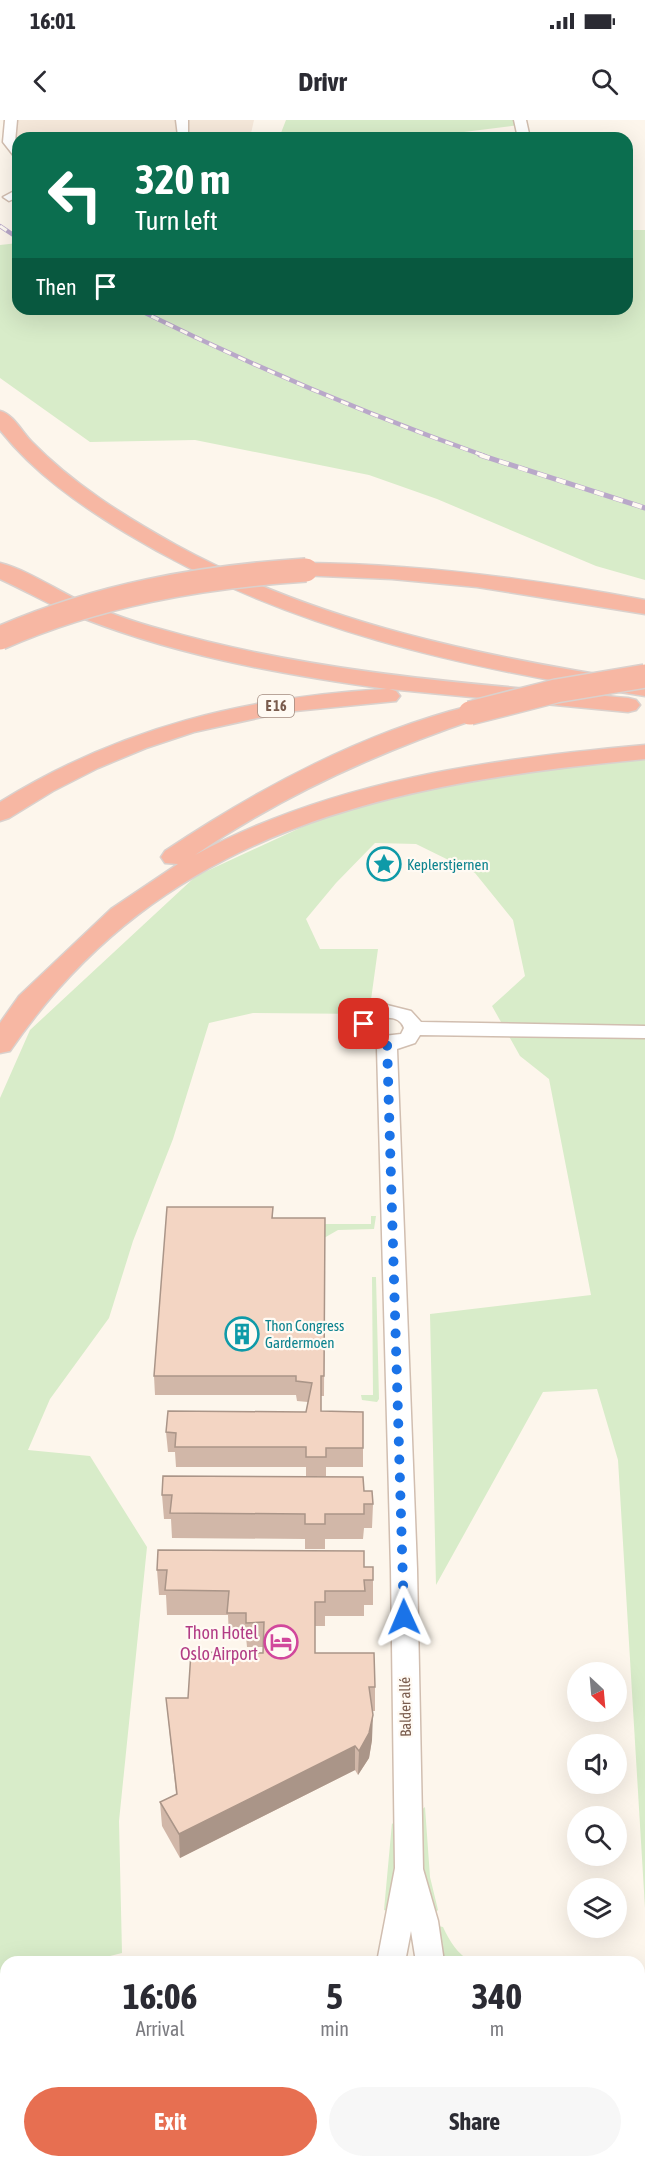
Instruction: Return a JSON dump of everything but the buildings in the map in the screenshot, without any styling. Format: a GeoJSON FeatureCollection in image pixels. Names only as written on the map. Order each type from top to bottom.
{"type":"FeatureCollection","features":[{"type":"Feature","properties":{"kind":"highway"},"geometry":{"type":"LineString","coordinates":[[0,417],[39,460],[101,508],[178,555],[248,587],[342,622],[422,645],[547,673],[645,689]]}},
{"type":"Feature","properties":{"kind":"highway","name":"E 16"},"geometry":{"type":"LineString","coordinates":[[1,570],[52,596],[99,616],[167,639],[222,653],[353,677],[645,707]]}},
{"type":"Feature","properties":{"kind":"highway"},"geometry":{"type":"LineString","coordinates":[[0,638],[77,608],[151,588],[218,577],[306,570],[390,571],[466,577],[544,588],[645,607]]}},
{"type":"Feature","properties":{"kind":"highway"},"geometry":{"type":"LineString","coordinates":[[0,1044],[56,965],[105,914],[153,872],[211,831],[267,798],[323,769],[389,741],[470,713],[556,691],[645,676]]}},
{"type":"Feature","properties":{"kind":"highway","name":"E 16"},"geometry":{"type":"LineString","coordinates":[[0,813],[42,786],[115,751],[169,731],[245,712],[314,701],[374,696],[448,695],[534,701],[574,700]]}},
{"type":"Feature","properties":{"kind":"highway"},"geometry":{"type":"LineString","coordinates":[[17,1018],[81,949],[121,914],[173,877],[226,848],[304,814],[365,794],[436,778],[546,761],[645,752]]}},
{"type":"Feature","properties":{"kind":"street"},"geometry":{"type":"LineString","coordinates":[[11,120],[9,142],[12,146]]}},
{"type":"Feature","properties":{"kind":"street"},"geometry":{"type":"LineString","coordinates":[[387,1011],[398,1012],[409,1018],[414,1028],[408,1038],[387,1043],[378,1042],[367,1034],[364,1024],[372,1015],[387,1011]]}},
{"type":"Feature","properties":{"kind":"street"},"geometry":{"type":"LineString","coordinates":[[414,1028],[645,1032]]}},
{"type":"Feature","properties":{"kind":"street","name":"Balder allé"},"geometry":{"type":"LineString","coordinates":[[387,1043],[404,1569],[409,1868],[392,1956]]}},
{"type":"Feature","properties":{"kind":"street","name":"Balder allé"},"geometry":{"type":"LineString","coordinates":[[409,1868],[424,1921],[429,1956]]}},
{"type":"Feature","properties":{"kind":"shaded area"},"geometry":{"type":"Polygon","coordinates":[[[11,120],[254,120],[251,132],[12,132],[12,141],[11,120]]]}},
{"type":"Feature","properties":{"kind":"green space"},"geometry":{"type":"Polygon","coordinates":[[[286,120],[518,120],[519,125],[464,132],[281,132],[286,120]]]}},
{"type":"Feature","properties":{"kind":"green space"},"geometry":{"type":"Polygon","coordinates":[[[633,230],[645,230],[645,580],[596,566],[437,499],[369,475],[195,440],[90,442],[0,378],[0,245],[12,244],[12,315],[633,315],[633,230]]]}},
{"type":"Feature","properties":{"kind":"green space"},"geometry":{"type":"Polygon","coordinates":[[[645,759],[645,1908],[618,1460],[597,1389],[543,1392],[436,1585],[430,1314],[591,1295],[549,1079],[520,1056],[492,1006],[525,976],[513,920],[475,873],[416,844],[375,843],[336,883],[306,919],[320,949],[378,949],[369,1014],[253,1013],[209,1023],[173,1139],[133,1241],[109,1318],[50,1399],[28,1450],[90,1456],[147,1547],[119,1821],[122,1953],[110,1956],[0,1956],[0,1098],[30,1030],[196,876],[326,816],[325,814],[516,770],[645,759]]]}},
{"type":"Feature","properties":{"kind":"green space"},"geometry":{"type":"Polygon","coordinates":[[[371,1216],[376,1216],[374,1229],[338,1230],[324,1238],[321,1224],[371,1224],[371,1216]]]}},
{"type":"Feature","properties":{"kind":"green space"},"geometry":{"type":"Polygon","coordinates":[[[372,1277],[376,1277],[379,1399],[377,1402],[362,1400],[361,1395],[373,1395],[372,1277]]]}},
{"type":"Feature","properties":{"kind":"green space"},"geometry":{"type":"Polygon","coordinates":[[[425,1807],[430,1877],[438,1910],[436,1912],[431,1912],[423,1872],[419,1812],[425,1807]]]}},
{"type":"Feature","properties":{"kind":"green space"},"geometry":{"type":"Polygon","coordinates":[[[392,1823],[397,1829],[397,1863],[391,1912],[384,1910],[392,1823]]]}},
{"type":"Feature","properties":{"kind":"green space"},"geometry":{"type":"Polygon","coordinates":[[[433,1925],[443,1927],[454,1947],[463,1956],[445,1956],[433,1925]]]}},
{"type":"Feature","properties":{"kind":"railway"},"geometry":{"type":"LineString","coordinates":[[0,226],[12,234]]}},
{"type":"Feature","properties":{"kind":"railway"},"geometry":{"type":"LineString","coordinates":[[149,315],[308,388],[485,456]]}},
{"type":"Feature","properties":{"kind":"railway"},"geometry":{"type":"LineString","coordinates":[[480,455],[645,508]]}},
{"type":"Feature","properties":{"kind":"place","name":"Keplerstjernen"},"geometry":{"type":"Point","coordinates":[384,864]}},
{"type":"Feature","properties":{"kind":"place","name":"Thon Congress Gardermoen"},"geometry":{"type":"Point","coordinates":[242,1334]}},
{"type":"Feature","properties":{"kind":"place","name":"Thon Hotel Oslo Airport"},"geometry":{"type":"Point","coordinates":[281,1642]}},
{"type":"Feature","properties":{"kind":"route"},"geometry":{"type":"LineString","coordinates":[[364,1024],[364,1029],[372,1039],[387,1043],[404,1617]]}}]}
